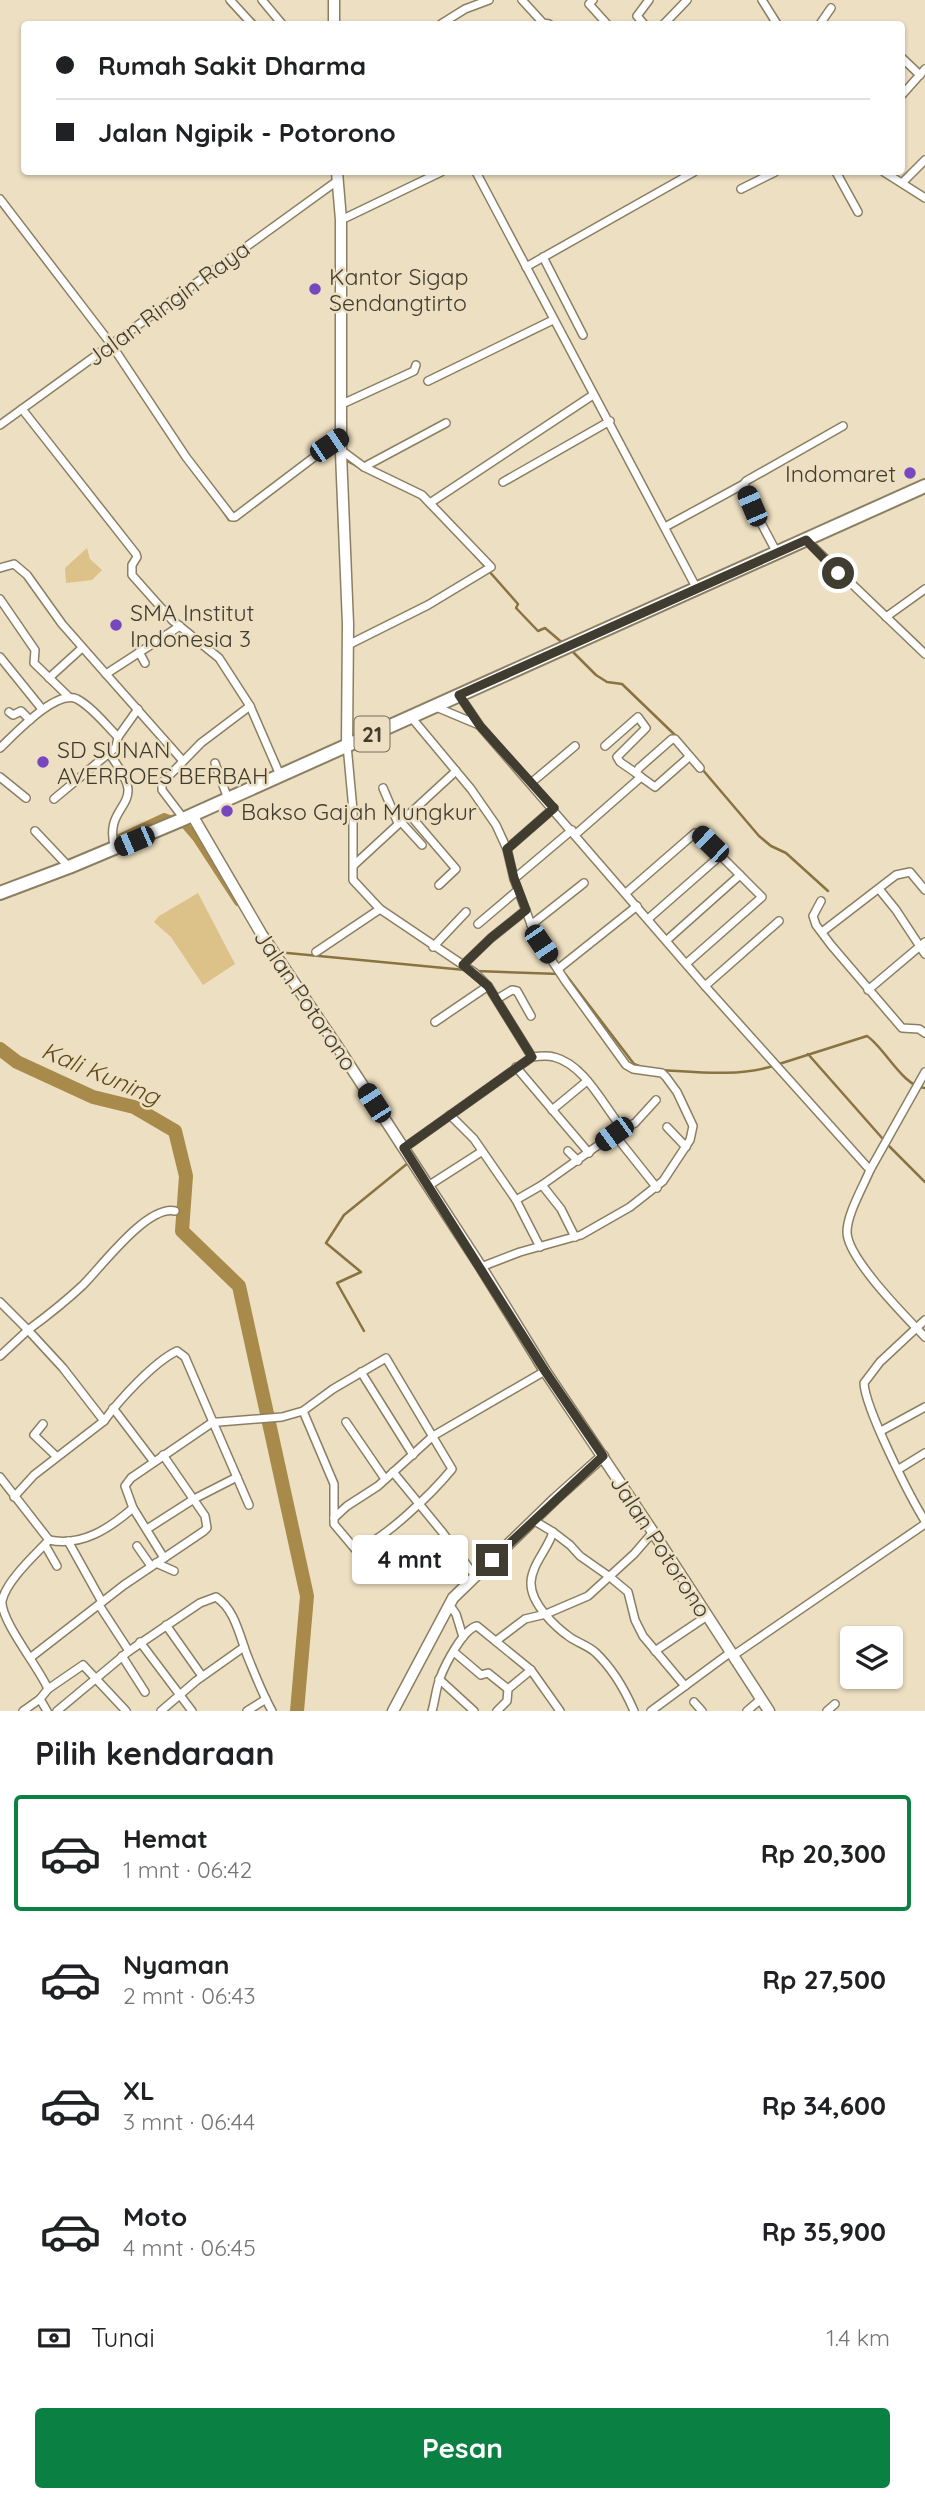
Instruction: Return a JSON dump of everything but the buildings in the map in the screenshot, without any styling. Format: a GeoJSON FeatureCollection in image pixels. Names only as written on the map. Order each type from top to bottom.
{"type":"FeatureCollection","features":[{"type":"Feature","properties":{"kind":"highway","name":"21"},"geometry":{"type":"LineString","coordinates":[[0,893],[182,820],[925,486]]}},
{"type":"Feature","properties":{"kind":"street"},"geometry":{"type":"LineString","coordinates":[[230,0],[249,21]]}},
{"type":"Feature","properties":{"kind":"street"},"geometry":{"type":"LineString","coordinates":[[262,0],[280,21]]}},
{"type":"Feature","properties":{"kind":"street"},"geometry":{"type":"LineString","coordinates":[[334,0],[334,21]]}},
{"type":"Feature","properties":{"kind":"street"},"geometry":{"type":"LineString","coordinates":[[445,21],[489,0]]}},
{"type":"Feature","properties":{"kind":"street"},"geometry":{"type":"LineString","coordinates":[[522,0],[541,21]]}},
{"type":"Feature","properties":{"kind":"street"},"geometry":{"type":"LineString","coordinates":[[641,21],[637,16],[649,0]]}},
{"type":"Feature","properties":{"kind":"street"},"geometry":{"type":"LineString","coordinates":[[669,21],[687,0]]}},
{"type":"Feature","properties":{"kind":"street"},"geometry":{"type":"LineString","coordinates":[[762,0],[775,21]]}},
{"type":"Feature","properties":{"kind":"street"},"geometry":{"type":"LineString","coordinates":[[589,1],[604,21]]}},
{"type":"Feature","properties":{"kind":"street"},"geometry":{"type":"LineString","coordinates":[[822,21],[831,8]]}},
{"type":"Feature","properties":{"kind":"street"},"geometry":{"type":"LineString","coordinates":[[455,14],[458,21]]}},
{"type":"Feature","properties":{"kind":"street"},"geometry":{"type":"LineString","coordinates":[[905,60],[923,73],[905,92]]}},
{"type":"Feature","properties":{"kind":"street"},"geometry":{"type":"LineString","coordinates":[[902,183],[925,160]]}},
{"type":"Feature","properties":{"kind":"street"},"geometry":{"type":"LineString","coordinates":[[341,220],[435,175]]}},
{"type":"Feature","properties":{"kind":"street"},"geometry":{"type":"LineString","coordinates":[[478,175],[697,589]]}},
{"type":"Feature","properties":{"kind":"street"},"geometry":{"type":"LineString","coordinates":[[526,267],[689,175]]}},
{"type":"Feature","properties":{"kind":"street"},"geometry":{"type":"LineString","coordinates":[[741,189],[769,175]]}},
{"type":"Feature","properties":{"kind":"street"},"geometry":{"type":"LineString","coordinates":[[838,175],[859,212]]}},
{"type":"Feature","properties":{"kind":"street"},"geometry":{"type":"LineString","coordinates":[[889,175],[925,198]]}},
{"type":"Feature","properties":{"kind":"street"},"geometry":{"type":"LineString","coordinates":[[337,176],[341,220],[340,405],[348,646],[347,745],[353,810],[353,880],[380,909],[475,973],[497,999],[532,1057]]}},
{"type":"Feature","properties":{"kind":"street","name":"Jalan Ringin Raya"},"geometry":{"type":"LineString","coordinates":[[0,425],[337,176]]}},
{"type":"Feature","properties":{"kind":"street"},"geometry":{"type":"LineString","coordinates":[[0,199],[110,344],[187,457],[232,517],[342,436]]}},
{"type":"Feature","properties":{"kind":"street"},"geometry":{"type":"LineString","coordinates":[[543,257],[583,335]]}},
{"type":"Feature","properties":{"kind":"street"},"geometry":{"type":"LineString","coordinates":[[429,381],[553,320]]}},
{"type":"Feature","properties":{"kind":"street"},"geometry":{"type":"LineString","coordinates":[[340,405],[414,371],[416,365]]}},
{"type":"Feature","properties":{"kind":"street"},"geometry":{"type":"LineString","coordinates":[[430,503],[593,395]]}},
{"type":"Feature","properties":{"kind":"street"},"geometry":{"type":"LineString","coordinates":[[22,409],[136,554],[132,575],[180,626],[219,658],[250,706],[280,775]]}},
{"type":"Feature","properties":{"kind":"street"},"geometry":{"type":"LineString","coordinates":[[503,482],[610,421]]}},
{"type":"Feature","properties":{"kind":"street"},"geometry":{"type":"LineString","coordinates":[[364,467],[446,423]]}},
{"type":"Feature","properties":{"kind":"street"},"geometry":{"type":"LineString","coordinates":[[665,527],[843,426]]}},
{"type":"Feature","properties":{"kind":"street"},"geometry":{"type":"LineString","coordinates":[[341,450],[364,467],[422,495],[491,567],[348,646]]}},
{"type":"Feature","properties":{"kind":"street"},"geometry":{"type":"LineString","coordinates":[[744,484],[752,506],[777,553]]}},
{"type":"Feature","properties":{"kind":"street"},"geometry":{"type":"LineString","coordinates":[[806,540],[886,617],[924,649]]}},
{"type":"Feature","properties":{"kind":"street"},"geometry":{"type":"LineString","coordinates":[[0,568],[14,564],[27,575],[82,648],[183,761]]}},
{"type":"Feature","properties":{"kind":"street"},"geometry":{"type":"LineString","coordinates":[[886,617],[925,589]]}},
{"type":"Feature","properties":{"kind":"street"},"geometry":{"type":"LineString","coordinates":[[0,599],[32,646],[34,663],[69,697],[78,700],[118,737]]}},
{"type":"Feature","properties":{"kind":"street"},"geometry":{"type":"LineString","coordinates":[[106,674],[180,626]]}},
{"type":"Feature","properties":{"kind":"street"},"geometry":{"type":"LineString","coordinates":[[50,678],[82,648]]}},
{"type":"Feature","properties":{"kind":"street"},"geometry":{"type":"LineString","coordinates":[[139,652],[145,663]]}},
{"type":"Feature","properties":{"kind":"street"},"geometry":{"type":"LineString","coordinates":[[0,657],[42,709]]}},
{"type":"Feature","properties":{"kind":"street"},"geometry":{"type":"LineString","coordinates":[[459,695],[480,726],[554,808],[705,986],[870,1170]]}},
{"type":"Feature","properties":{"kind":"street"},"geometry":{"type":"LineString","coordinates":[[0,748],[42,709],[69,697]]}},
{"type":"Feature","properties":{"kind":"street"},"geometry":{"type":"LineString","coordinates":[[182,820],[161,786],[201,743],[250,706]]}},
{"type":"Feature","properties":{"kind":"street"},"geometry":{"type":"LineString","coordinates":[[436,707],[480,726]]}},
{"type":"Feature","properties":{"kind":"street"},"geometry":{"type":"LineString","coordinates":[[54,799],[116,747],[118,737],[138,709]]}},
{"type":"Feature","properties":{"kind":"street"},"geometry":{"type":"LineString","coordinates":[[9,712],[13,715],[21,711],[30,720]]}},
{"type":"Feature","properties":{"kind":"street"},"geometry":{"type":"LineString","coordinates":[[411,717],[486,809],[507,849],[531,925],[566,982],[626,1065],[641,1071],[662,1073],[670,1080],[693,1126],[686,1147],[657,1188],[611,1219],[575,1237],[481,1267]]}},
{"type":"Feature","properties":{"kind":"street"},"geometry":{"type":"LineString","coordinates":[[605,746],[638,717],[646,728],[617,757],[655,787],[689,757]]}},
{"type":"Feature","properties":{"kind":"street"},"geometry":{"type":"LineString","coordinates":[[514,878],[574,832],[638,775],[673,738],[700,768]]}},
{"type":"Feature","properties":{"kind":"street"},"geometry":{"type":"LineString","coordinates":[[531,782],[575,746]]}},
{"type":"Feature","properties":{"kind":"street"},"geometry":{"type":"LineString","coordinates":[[108,753],[128,786],[127,796],[113,823],[115,849]]}},
{"type":"Feature","properties":{"kind":"street"},"geometry":{"type":"LineString","coordinates":[[215,763],[228,799]]}},
{"type":"Feature","properties":{"kind":"street"},"geometry":{"type":"LineString","coordinates":[[354,865],[456,771]]}},
{"type":"Feature","properties":{"kind":"street"},"geometry":{"type":"LineString","coordinates":[[0,777],[26,798]]}},
{"type":"Feature","properties":{"kind":"street"},"geometry":{"type":"LineString","coordinates":[[383,788],[399,822],[422,845]]}},
{"type":"Feature","properties":{"kind":"street"},"geometry":{"type":"LineString","coordinates":[[507,849],[554,808]]}},
{"type":"Feature","properties":{"kind":"street"},"geometry":{"type":"LineString","coordinates":[[409,814],[456,869],[439,884]]}},
{"type":"Feature","properties":{"kind":"street","name":"Jalan Potorono"},"geometry":{"type":"LineString","coordinates":[[182,820],[237,895],[404,1148],[545,1371],[769,1711]]}},
{"type":"Feature","properties":{"kind":"street"},"geometry":{"type":"LineString","coordinates":[[35,831],[69,867]]}},
{"type":"Feature","properties":{"kind":"street"},"geometry":{"type":"LineString","coordinates":[[626,893],[695,833],[762,897],[687,963]]}},
{"type":"Feature","properties":{"kind":"street"},"geometry":{"type":"LineString","coordinates":[[648,919],[721,855]]}},
{"type":"Feature","properties":{"kind":"street"},"geometry":{"type":"LineString","coordinates":[[822,932],[904,872],[910,872],[916,877],[925,890]]}},
{"type":"Feature","properties":{"kind":"street"},"geometry":{"type":"LineString","coordinates":[[667,940],[740,875]]}},
{"type":"Feature","properties":{"kind":"street"},"geometry":{"type":"LineString","coordinates":[[531,925],[584,883]]}},
{"type":"Feature","properties":{"kind":"street"},"geometry":{"type":"LineString","coordinates":[[878,889],[923,944],[925,954]]}},
{"type":"Feature","properties":{"kind":"street"},"geometry":{"type":"LineString","coordinates":[[478,924],[518,890]]}},
{"type":"Feature","properties":{"kind":"street"},"geometry":{"type":"LineString","coordinates":[[821,901],[813,916],[816,925],[902,1028],[919,1029],[925,1033]]}},
{"type":"Feature","properties":{"kind":"street"},"geometry":{"type":"LineString","coordinates":[[558,970],[637,906]]}},
{"type":"Feature","properties":{"kind":"street"},"geometry":{"type":"LineString","coordinates":[[316,952],[380,909]]}},
{"type":"Feature","properties":{"kind":"street"},"geometry":{"type":"LineString","coordinates":[[464,967],[491,938],[526,910]]}},
{"type":"Feature","properties":{"kind":"street"},"geometry":{"type":"LineString","coordinates":[[433,947],[466,912]]}},
{"type":"Feature","properties":{"kind":"street"},"geometry":{"type":"LineString","coordinates":[[705,986],[779,921]]}},
{"type":"Feature","properties":{"kind":"street"},"geometry":{"type":"LineString","coordinates":[[868,989],[923,944]]}},
{"type":"Feature","properties":{"kind":"street"},"geometry":{"type":"LineString","coordinates":[[435,1022],[488,986]]}},
{"type":"Feature","properties":{"kind":"street"},"geometry":{"type":"LineString","coordinates":[[497,999],[512,990],[517,991],[531,1016]]}},
{"type":"Feature","properties":{"kind":"street"},"geometry":{"type":"LineString","coordinates":[[404,1148],[532,1057],[551,1056],[560,1059],[587,1081],[622,1128]]}},
{"type":"Feature","properties":{"kind":"street"},"geometry":{"type":"LineString","coordinates":[[516,1067],[589,1153]]}},
{"type":"Feature","properties":{"kind":"street"},"geometry":{"type":"LineString","coordinates":[[925,1072],[870,1170],[854,1205],[847,1231],[858,1259],[925,1337]]}},
{"type":"Feature","properties":{"kind":"street"},"geometry":{"type":"LineString","coordinates":[[552,1110],[587,1081]]}},
{"type":"Feature","properties":{"kind":"street"},"geometry":{"type":"LineString","coordinates":[[516,1200],[578,1161],[622,1128],[635,1123],[656,1100]]}},
{"type":"Feature","properties":{"kind":"street"},"geometry":{"type":"LineString","coordinates":[[450,1115],[474,1139],[516,1200],[540,1247]]}},
{"type":"Feature","properties":{"kind":"street"},"geometry":{"type":"LineString","coordinates":[[667,1127],[686,1147]]}},
{"type":"Feature","properties":{"kind":"street"},"geometry":{"type":"LineString","coordinates":[[614,1134],[657,1188]]}},
{"type":"Feature","properties":{"kind":"street"},"geometry":{"type":"LineString","coordinates":[[569,1151],[578,1161]]}},
{"type":"Feature","properties":{"kind":"street"},"geometry":{"type":"LineString","coordinates":[[428,1186],[481,1152]]}},
{"type":"Feature","properties":{"kind":"street"},"geometry":{"type":"LineString","coordinates":[[542,1185],[561,1209],[575,1237]]}},
{"type":"Feature","properties":{"kind":"street"},"geometry":{"type":"LineString","coordinates":[[0,1356],[85,1283],[130,1234],[158,1213],[167,1209],[174,1211]]}},
{"type":"Feature","properties":{"kind":"street"},"geometry":{"type":"LineString","coordinates":[[0,1301],[63,1368],[104,1421]]}},
{"type":"Feature","properties":{"kind":"street"},"geometry":{"type":"LineString","coordinates":[[651,1711],[925,1523],[881,1431],[868,1401],[864,1383],[880,1362],[925,1320]]}},
{"type":"Feature","properties":{"kind":"street"},"geometry":{"type":"LineString","coordinates":[[14,1497],[56,1456],[104,1421],[113,1408],[164,1359],[177,1351],[185,1357],[249,1505]]}},
{"type":"Feature","properties":{"kind":"street"},"geometry":{"type":"LineString","coordinates":[[164,1558],[133,1508],[125,1486],[127,1481],[213,1422],[263,1419],[303,1411],[361,1372],[386,1359],[452,1469],[391,1527],[355,1549],[337,1529],[334,1518],[334,1484],[303,1411]]}},
{"type":"Feature","properties":{"kind":"street"},"geometry":{"type":"LineString","coordinates":[[334,1518],[378,1486],[433,1436],[545,1371]]}},
{"type":"Feature","properties":{"kind":"street"},"geometry":{"type":"LineString","coordinates":[[361,1372],[413,1455]]}},
{"type":"Feature","properties":{"kind":"street"},"geometry":{"type":"LineString","coordinates":[[881,1431],[925,1407]]}},
{"type":"Feature","properties":{"kind":"street"},"geometry":{"type":"LineString","coordinates":[[113,1408],[154,1462]]}},
{"type":"Feature","properties":{"kind":"street"},"geometry":{"type":"LineString","coordinates":[[346,1422],[385,1479]]}},
{"type":"Feature","properties":{"kind":"street"},"geometry":{"type":"LineString","coordinates":[[43,1424],[34,1435],[56,1456]]}},
{"type":"Feature","properties":{"kind":"street"},"geometry":{"type":"LineString","coordinates":[[899,1469],[925,1453]]}},
{"type":"Feature","properties":{"kind":"street"},"geometry":{"type":"LineString","coordinates":[[30,1658],[207,1528],[205,1516],[163,1455]]}},
{"type":"Feature","properties":{"kind":"street"},"geometry":{"type":"LineString","coordinates":[[393,1711],[449,1604],[533,1520],[603,1456]]}},
{"type":"Feature","properties":{"kind":"street"},"geometry":{"type":"LineString","coordinates":[[393,1472],[475,1576]]}},
{"type":"Feature","properties":{"kind":"street"},"geometry":{"type":"LineString","coordinates":[[0,1477],[47,1542],[57,1566]]}},
{"type":"Feature","properties":{"kind":"street"},"geometry":{"type":"LineString","coordinates":[[147,1529],[194,1499],[237,1477]]}},
{"type":"Feature","properties":{"kind":"street"},"geometry":{"type":"LineString","coordinates":[[334,1496],[347,1506]]}},
{"type":"Feature","properties":{"kind":"street"},"geometry":{"type":"LineString","coordinates":[[48,1689],[7,1621],[2,1604],[10,1586],[47,1542],[91,1537],[133,1508]]}},
{"type":"Feature","properties":{"kind":"street"},"geometry":{"type":"LineString","coordinates":[[533,1520],[553,1532],[628,1592],[635,1620],[643,1636],[685,1686]]}},
{"type":"Feature","properties":{"kind":"street"},"geometry":{"type":"LineString","coordinates":[[553,1532],[531,1582],[534,1597],[546,1614],[571,1638],[594,1651],[622,1686],[634,1711]]}},
{"type":"Feature","properties":{"kind":"street"},"geometry":{"type":"LineString","coordinates":[[496,1641],[525,1619],[546,1614],[588,1596],[653,1532]]}},
{"type":"Feature","properties":{"kind":"street"},"geometry":{"type":"LineString","coordinates":[[68,1541],[145,1692]]}},
{"type":"Feature","properties":{"kind":"street"},"geometry":{"type":"LineString","coordinates":[[136,1546],[154,1565],[174,1571]]}},
{"type":"Feature","properties":{"kind":"street"},"geometry":{"type":"LineString","coordinates":[[57,1711],[140,1642],[200,1603],[216,1597],[228,1610],[272,1711]]}},
{"type":"Feature","properties":{"kind":"street"},"geometry":{"type":"LineString","coordinates":[[449,1604],[460,1623],[463,1637]]}},
{"type":"Feature","properties":{"kind":"street"},"geometry":{"type":"LineString","coordinates":[[655,1651],[707,1616]]}},
{"type":"Feature","properties":{"kind":"street"},"geometry":{"type":"LineString","coordinates":[[166,1625],[202,1676]]}},
{"type":"Feature","properties":{"kind":"street"},"geometry":{"type":"LineString","coordinates":[[432,1711],[439,1679],[463,1637],[469,1629],[477,1626],[531,1670],[560,1711]]}},
{"type":"Feature","properties":{"kind":"street"},"geometry":{"type":"LineString","coordinates":[[140,1642],[192,1711]]}},
{"type":"Feature","properties":{"kind":"street"},"geometry":{"type":"LineString","coordinates":[[161,1711],[202,1676],[244,1647]]}},
{"type":"Feature","properties":{"kind":"street"},"geometry":{"type":"LineString","coordinates":[[454,1652],[478,1673],[488,1674],[508,1689]]}},
{"type":"Feature","properties":{"kind":"street"},"geometry":{"type":"LineString","coordinates":[[23,1711],[81,1665],[96,1677],[126,1711]]}},
{"type":"Feature","properties":{"kind":"street"},"geometry":{"type":"LineString","coordinates":[[508,1689],[531,1670]]}},
{"type":"Feature","properties":{"kind":"street"},"geometry":{"type":"LineString","coordinates":[[439,1679],[474,1711]]}},
{"type":"Feature","properties":{"kind":"street"},"geometry":{"type":"LineString","coordinates":[[497,1711],[508,1701],[508,1689]]}},
{"type":"Feature","properties":{"kind":"street"},"geometry":{"type":"LineString","coordinates":[[40,1699],[47,1711]]}},
{"type":"Feature","properties":{"kind":"street"},"geometry":{"type":"LineString","coordinates":[[247,1711],[266,1699]]}},
{"type":"Feature","properties":{"kind":"street"},"geometry":{"type":"LineString","coordinates":[[747,1711],[761,1699]]}},
{"type":"Feature","properties":{"kind":"street"},"geometry":{"type":"LineString","coordinates":[[694,1702],[702,1711]]}},
{"type":"Feature","properties":{"kind":"street"},"geometry":{"type":"LineString","coordinates":[[827,1711],[835,1704]]}},
{"type":"Feature","properties":{"kind":"shaded area"},"geometry":{"type":"Polygon","coordinates":[[[87,548],[90,559],[102,570],[92,580],[66,583],[65,568],[87,548]]]}},
{"type":"Feature","properties":{"kind":"shaded area"},"geometry":{"type":"Polygon","coordinates":[[[198,893],[235,964],[203,985],[171,937],[154,922],[159,916],[198,893]]]}},
{"type":"Feature","properties":{"kind":"waterway"},"geometry":{"type":"LineString","coordinates":[[345,460],[361,468]]}},
{"type":"Feature","properties":{"kind":"waterway"},"geometry":{"type":"LineString","coordinates":[[223,511],[229,520],[233,520]]}},
{"type":"Feature","properties":{"kind":"waterway"},"geometry":{"type":"LineString","coordinates":[[473,553],[518,604],[516,608],[538,631],[545,628],[565,645]]}},
{"type":"Feature","properties":{"kind":"waterway"},"geometry":{"type":"LineString","coordinates":[[570,649],[596,675],[607,682],[622,684],[676,736]]}},
{"type":"Feature","properties":{"kind":"waterway"},"geometry":{"type":"LineString","coordinates":[[702,769],[759,836],[786,853],[828,891]]}},
{"type":"Feature","properties":{"kind":"waterway"},"geometry":{"type":"LineString","coordinates":[[119,838],[164,817],[185,825],[238,902]]}},
{"type":"Feature","properties":{"kind":"waterway"},"geometry":{"type":"LineString","coordinates":[[277,952],[465,970]]}},
{"type":"Feature","properties":{"kind":"waterway"},"geometry":{"type":"LineString","coordinates":[[476,971],[560,974]]}},
{"type":"Feature","properties":{"kind":"waterway"},"geometry":{"type":"LineString","coordinates":[[566,975],[634,1064],[644,1068]]}},
{"type":"Feature","properties":{"kind":"waterway"},"geometry":{"type":"LineString","coordinates":[[779,1064],[867,1036],[909,1081],[925,1088]]}},
{"type":"Feature","properties":{"kind":"waterway","name":"Kali Kuning"},"geometry":{"type":"LineString","coordinates":[[0,1049],[17,1062],[93,1097],[134,1107],[175,1131],[186,1176],[182,1231],[239,1286],[307,1596],[297,1711]]}},
{"type":"Feature","properties":{"kind":"waterway"},"geometry":{"type":"LineString","coordinates":[[808,1054],[890,1147],[925,1182]]}},
{"type":"Feature","properties":{"kind":"waterway"},"geometry":{"type":"LineString","coordinates":[[661,1070],[732,1073],[773,1066]]}},
{"type":"Feature","properties":{"kind":"waterway"},"geometry":{"type":"LineString","coordinates":[[364,1331],[337,1283],[361,1272],[326,1243],[344,1215],[408,1163]]}},
{"type":"Feature","properties":{"kind":"place","name":"Kantor Sigap Sendangtirto"},"geometry":{"type":"Point","coordinates":[315,289]}},
{"type":"Feature","properties":{"kind":"place","name":"Indomaret"},"geometry":{"type":"Point","coordinates":[910,473]}},
{"type":"Feature","properties":{"kind":"place","name":"SMA Institut Indonesia 3"},"geometry":{"type":"Point","coordinates":[116,625]}},
{"type":"Feature","properties":{"kind":"place","name":"SD SUNAN AVERROES BERBAH"},"geometry":{"type":"Point","coordinates":[43,762]}},
{"type":"Feature","properties":{"kind":"place","name":"Bakso Gajah Mungkur"},"geometry":{"type":"Point","coordinates":[227,811]}},
{"type":"Feature","properties":{"kind":"route"},"geometry":{"type":"LineString","coordinates":[[492,1560],[603,1456],[545,1371],[404,1148],[532,1057],[488,986],[463,965],[526,910],[507,849],[554,808],[480,726],[459,695],[806,540],[838,573]]}}]}
